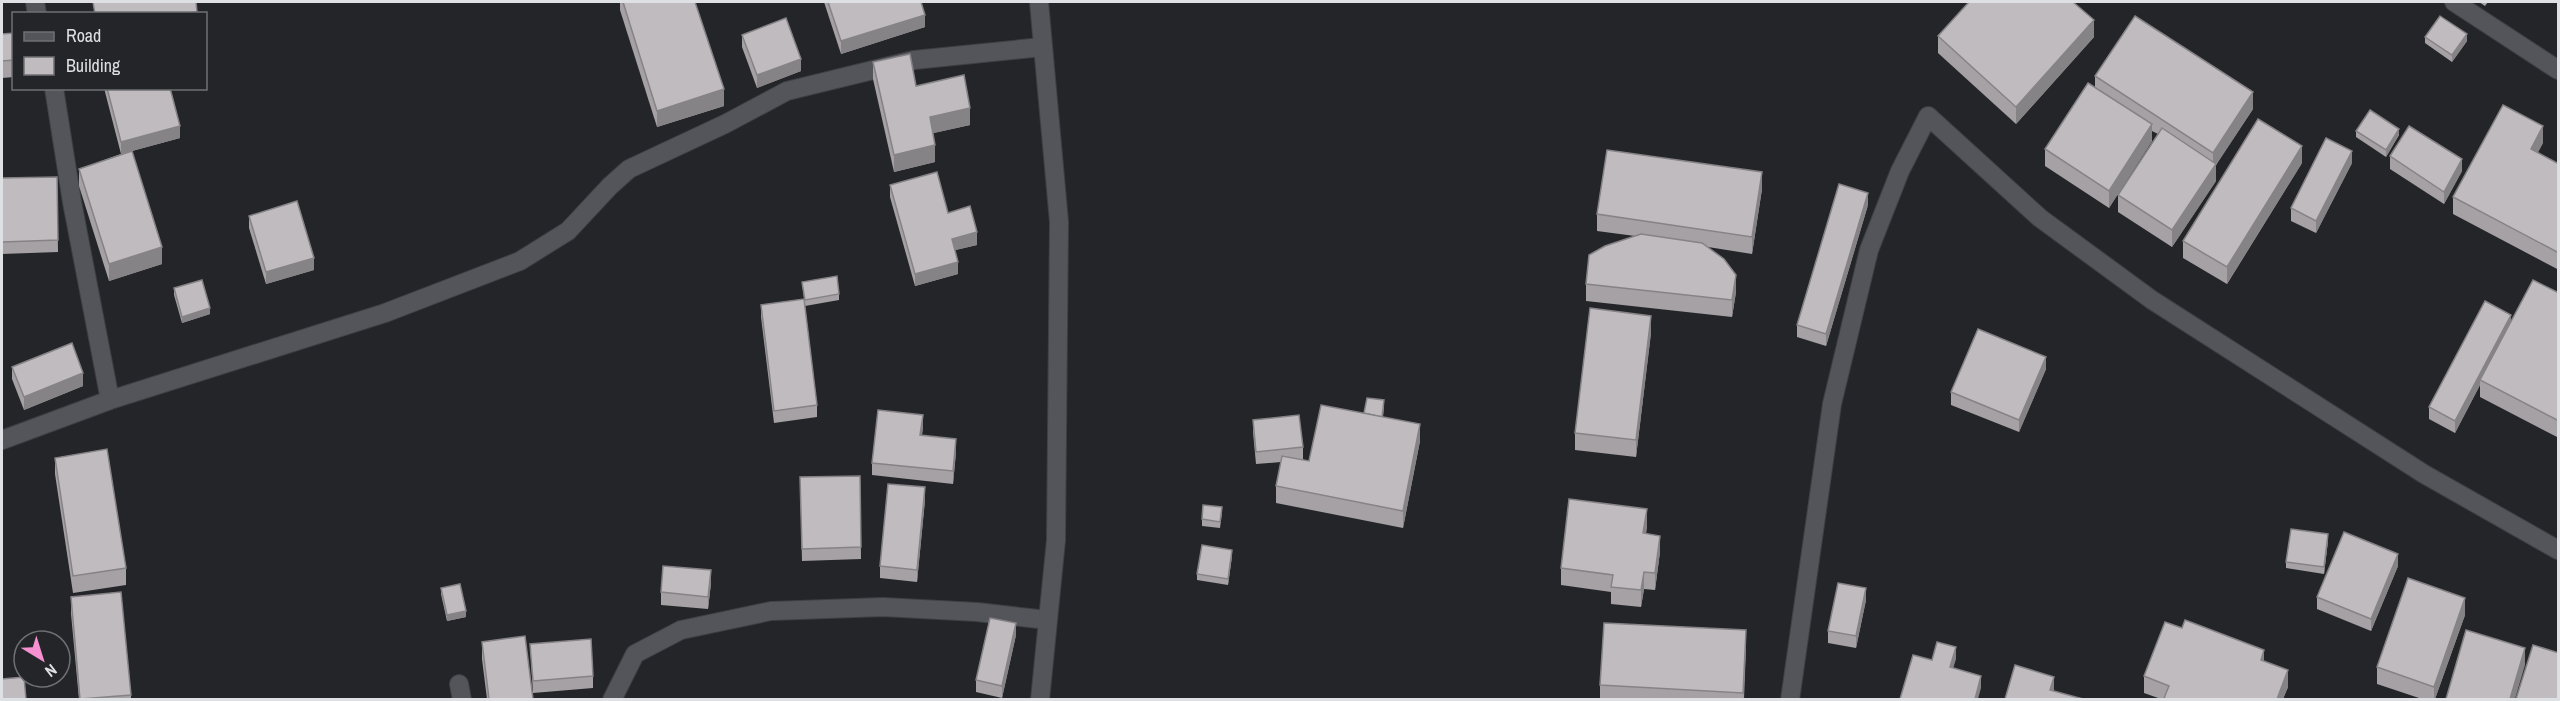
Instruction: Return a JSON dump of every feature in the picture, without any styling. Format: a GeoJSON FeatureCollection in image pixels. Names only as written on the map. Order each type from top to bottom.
{"type":"FeatureCollection","features":[{"type":"Feature","properties":{"kind":"street"},"geometry":{"type":"LineString","coordinates":[[1039,2],[1059,222],[1056,540],[1040,699]]}},
{"type":"Feature","properties":{"kind":"street"},"geometry":{"type":"LineString","coordinates":[[2454,2],[2559,70]]}},
{"type":"Feature","properties":{"kind":"street"},"geometry":{"type":"LineString","coordinates":[[2,440],[110,400],[385,314],[520,261],[568,231],[629,169],[725,124],[787,91],[914,60],[1042,47]]}},
{"type":"Feature","properties":{"kind":"street"},"geometry":{"type":"LineString","coordinates":[[54,90],[72,202],[110,400]]}},
{"type":"Feature","properties":{"kind":"street"},"geometry":{"type":"LineString","coordinates":[[1790,699],[1832,404],[1869,250],[1900,171],[1928,116],[2040,218],[2152,300],[2424,474],[2559,550]]}},
{"type":"Feature","properties":{"kind":"street"},"geometry":{"type":"LineString","coordinates":[[612,699],[635,654],[681,630],[771,611],[883,607],[977,612],[1047,620]]}},
{"type":"Feature","properties":{"kind":"building"},"geometry":{"type":"Polygon","coordinates":[[[93,2],[196,2],[197,12],[95,12],[93,2]]]}},
{"type":"Feature","properties":{"kind":"building"},"geometry":{"type":"Polygon","coordinates":[[[623,2],[695,2],[724,89],[657,111],[623,2]]]}},
{"type":"Feature","properties":{"kind":"building"},"geometry":{"type":"Polygon","coordinates":[[[828,2],[921,2],[925,15],[841,41],[828,2]]]}},
{"type":"Feature","properties":{"kind":"building"},"geometry":{"type":"Polygon","coordinates":[[[1969,2],[2073,2],[2094,20],[2016,107],[1938,36],[1969,2]]]}},
{"type":"Feature","properties":{"kind":"building"},"geometry":{"type":"Polygon","coordinates":[[[2135,16],[2253,92],[2213,153],[2095,76],[2135,16]]]}},
{"type":"Feature","properties":{"kind":"building"},"geometry":{"type":"Polygon","coordinates":[[[2440,16],[2467,34],[2452,55],[2425,37],[2440,16]]]}},
{"type":"Feature","properties":{"kind":"building"},"geometry":{"type":"Polygon","coordinates":[[[786,18],[801,59],[757,75],[742,35],[786,18]]]}},
{"type":"Feature","properties":{"kind":"building"},"geometry":{"type":"Polygon","coordinates":[[[12,33],[12,60],[2,61],[2,34],[12,33]]]}},
{"type":"Feature","properties":{"kind":"building"},"geometry":{"type":"Polygon","coordinates":[[[910,54],[916,86],[964,75],[970,108],[930,117],[935,145],[894,155],[873,62],[910,54]]]}},
{"type":"Feature","properties":{"kind":"building"},"geometry":{"type":"Polygon","coordinates":[[[2088,83],[2152,124],[2109,191],[2045,149],[2088,83]]]}},
{"type":"Feature","properties":{"kind":"building"},"geometry":{"type":"Polygon","coordinates":[[[108,90],[171,90],[180,126],[121,142],[108,90]]]}},
{"type":"Feature","properties":{"kind":"building"},"geometry":{"type":"Polygon","coordinates":[[[2503,105],[2543,126],[2531,149],[2559,164],[2559,253],[2453,197],[2503,105]]]}},
{"type":"Feature","properties":{"kind":"building"},"geometry":{"type":"Polygon","coordinates":[[[2370,110],[2399,129],[2386,150],[2356,131],[2370,110]]]}},
{"type":"Feature","properties":{"kind":"building"},"geometry":{"type":"Polygon","coordinates":[[[2258,119],[2302,146],[2227,267],[2183,241],[2258,119]]]}},
{"type":"Feature","properties":{"kind":"building"},"geometry":{"type":"Polygon","coordinates":[[[2409,126],[2462,159],[2444,192],[2390,156],[2409,126]]]}},
{"type":"Feature","properties":{"kind":"building"},"geometry":{"type":"Polygon","coordinates":[[[2162,128],[2216,164],[2172,230],[2118,195],[2162,128]]]}},
{"type":"Feature","properties":{"kind":"building"},"geometry":{"type":"Polygon","coordinates":[[[2326,138],[2352,151],[2316,221],[2291,208],[2326,138]]]}},
{"type":"Feature","properties":{"kind":"building"},"geometry":{"type":"Polygon","coordinates":[[[1607,150],[1762,172],[1752,237],[1597,214],[1607,150]]]}},
{"type":"Feature","properties":{"kind":"building"},"geometry":{"type":"Polygon","coordinates":[[[132,151],[162,247],[109,264],[79,169],[132,151]]]}},
{"type":"Feature","properties":{"kind":"building"},"geometry":{"type":"Polygon","coordinates":[[[937,172],[948,213],[970,206],[977,232],[952,239],[958,262],[915,274],[890,185],[937,172]]]}},
{"type":"Feature","properties":{"kind":"building"},"geometry":{"type":"Polygon","coordinates":[[[57,177],[58,240],[2,242],[2,178],[57,177]]]}},
{"type":"Feature","properties":{"kind":"building"},"geometry":{"type":"Polygon","coordinates":[[[1839,184],[1868,193],[1826,334],[1797,325],[1839,184]]]}},
{"type":"Feature","properties":{"kind":"building"},"geometry":{"type":"Polygon","coordinates":[[[297,201],[314,258],[266,272],[249,216],[297,201]]]}},
{"type":"Feature","properties":{"kind":"building"},"geometry":{"type":"Polygon","coordinates":[[[1641,234],[1702,243],[1724,259],[1736,275],[1732,300],[1586,284],[1589,255],[1605,246],[1641,234]]]}},
{"type":"Feature","properties":{"kind":"building"},"geometry":{"type":"Polygon","coordinates":[[[837,276],[839,294],[805,300],[802,282],[837,276]]]}},
{"type":"Feature","properties":{"kind":"building"},"geometry":{"type":"Polygon","coordinates":[[[202,280],[210,308],[182,317],[174,288],[202,280]]]}},
{"type":"Feature","properties":{"kind":"building"},"geometry":{"type":"Polygon","coordinates":[[[2533,280],[2559,293],[2559,421],[2480,380],[2533,280]]]}},
{"type":"Feature","properties":{"kind":"building"},"geometry":{"type":"Polygon","coordinates":[[[804,299],[817,405],[774,411],[761,305],[804,299]]]}},
{"type":"Feature","properties":{"kind":"building"},"geometry":{"type":"Polygon","coordinates":[[[2485,301],[2511,315],[2455,421],[2429,407],[2485,301]]]}},
{"type":"Feature","properties":{"kind":"building"},"geometry":{"type":"Polygon","coordinates":[[[1590,308],[1651,316],[1636,440],[1575,433],[1590,308]]]}},
{"type":"Feature","properties":{"kind":"building"},"geometry":{"type":"Polygon","coordinates":[[[1978,329],[2046,357],[2019,420],[1951,392],[1978,329]]]}},
{"type":"Feature","properties":{"kind":"building"},"geometry":{"type":"Polygon","coordinates":[[[72,343],[83,373],[24,397],[12,367],[72,343]]]}},
{"type":"Feature","properties":{"kind":"building"},"geometry":{"type":"Polygon","coordinates":[[[1367,398],[1384,400],[1382,417],[1364,413],[1367,398]]]}},
{"type":"Feature","properties":{"kind":"building"},"geometry":{"type":"Polygon","coordinates":[[[1321,405],[1420,424],[1403,511],[1276,486],[1282,456],[1309,461],[1321,405]]]}},
{"type":"Feature","properties":{"kind":"building"},"geometry":{"type":"Polygon","coordinates":[[[878,410],[923,415],[920,435],[956,439],[953,471],[872,463],[878,410]]]}},
{"type":"Feature","properties":{"kind":"building"},"geometry":{"type":"Polygon","coordinates":[[[1299,415],[1303,447],[1256,452],[1253,420],[1299,415]]]}},
{"type":"Feature","properties":{"kind":"building"},"geometry":{"type":"Polygon","coordinates":[[[107,449],[126,568],[73,576],[55,458],[107,449]]]}},
{"type":"Feature","properties":{"kind":"building"},"geometry":{"type":"Polygon","coordinates":[[[860,476],[861,547],[802,549],[800,477],[860,476]]]}},
{"type":"Feature","properties":{"kind":"building"},"geometry":{"type":"Polygon","coordinates":[[[888,484],[925,487],[917,570],[880,566],[888,484]]]}},
{"type":"Feature","properties":{"kind":"building"},"geometry":{"type":"Polygon","coordinates":[[[1569,499],[1647,509],[1643,533],[1660,536],[1655,573],[1644,572],[1641,590],[1611,587],[1613,575],[1561,568],[1569,499]]]}},
{"type":"Feature","properties":{"kind":"building"},"geometry":{"type":"Polygon","coordinates":[[[1203,505],[1222,507],[1220,522],[1202,519],[1203,505]]]}},
{"type":"Feature","properties":{"kind":"building"},"geometry":{"type":"Polygon","coordinates":[[[2291,529],[2328,534],[2324,567],[2286,562],[2291,529]]]}},
{"type":"Feature","properties":{"kind":"building"},"geometry":{"type":"Polygon","coordinates":[[[2344,532],[2398,554],[2371,619],[2317,597],[2344,532]]]}},
{"type":"Feature","properties":{"kind":"building"},"geometry":{"type":"Polygon","coordinates":[[[1202,545],[1232,550],[1228,579],[1197,574],[1202,545]]]}},
{"type":"Feature","properties":{"kind":"building"},"geometry":{"type":"Polygon","coordinates":[[[663,566],[711,570],[708,597],[661,592],[663,566]]]}},
{"type":"Feature","properties":{"kind":"building"},"geometry":{"type":"Polygon","coordinates":[[[2408,578],[2465,598],[2434,687],[2377,667],[2408,578]]]}},
{"type":"Feature","properties":{"kind":"building"},"geometry":{"type":"Polygon","coordinates":[[[1838,583],[1866,588],[1856,636],[1828,631],[1838,583]]]}},
{"type":"Feature","properties":{"kind":"building"},"geometry":{"type":"Polygon","coordinates":[[[460,584],[466,611],[447,615],[441,588],[460,584]]]}},
{"type":"Feature","properties":{"kind":"building"},"geometry":{"type":"Polygon","coordinates":[[[121,592],[131,695],[80,699],[71,597],[121,592]]]}},
{"type":"Feature","properties":{"kind":"building"},"geometry":{"type":"Polygon","coordinates":[[[990,618],[1016,623],[1002,686],[976,680],[990,618]]]}},
{"type":"Feature","properties":{"kind":"building"},"geometry":{"type":"Polygon","coordinates":[[[2185,620],[2264,650],[2261,660],[2288,670],[2277,699],[2164,698],[2169,686],[2144,676],[2165,622],[2182,628],[2185,620]]]}},
{"type":"Feature","properties":{"kind":"building"},"geometry":{"type":"Polygon","coordinates":[[[1604,623],[1746,630],[1743,693],[1600,685],[1604,623]]]}},
{"type":"Feature","properties":{"kind":"building"},"geometry":{"type":"Polygon","coordinates":[[[2466,630],[2525,648],[2510,699],[2446,699],[2466,630]]]}},
{"type":"Feature","properties":{"kind":"building"},"geometry":{"type":"Polygon","coordinates":[[[525,636],[533,699],[489,699],[482,642],[525,636]]]}},
{"type":"Feature","properties":{"kind":"building"},"geometry":{"type":"Polygon","coordinates":[[[591,639],[593,676],[533,681],[530,644],[591,639]]]}},
{"type":"Feature","properties":{"kind":"building"},"geometry":{"type":"Polygon","coordinates":[[[1937,642],[1956,647],[1950,667],[1981,676],[1975,699],[1900,699],[1913,655],[1932,660],[1937,642]]]}},
{"type":"Feature","properties":{"kind":"building"},"geometry":{"type":"Polygon","coordinates":[[[2533,645],[2559,653],[2559,699],[2516,699],[2533,645]]]}},
{"type":"Feature","properties":{"kind":"building"},"geometry":{"type":"Polygon","coordinates":[[[2015,665],[2054,677],[2050,690],[2083,699],[2005,699],[2015,665]]]}},
{"type":"Feature","properties":{"kind":"building"},"geometry":{"type":"Polygon","coordinates":[[[12,678],[12,689],[25,689],[26,699],[2,699],[2,679],[12,678]]]}}]}
